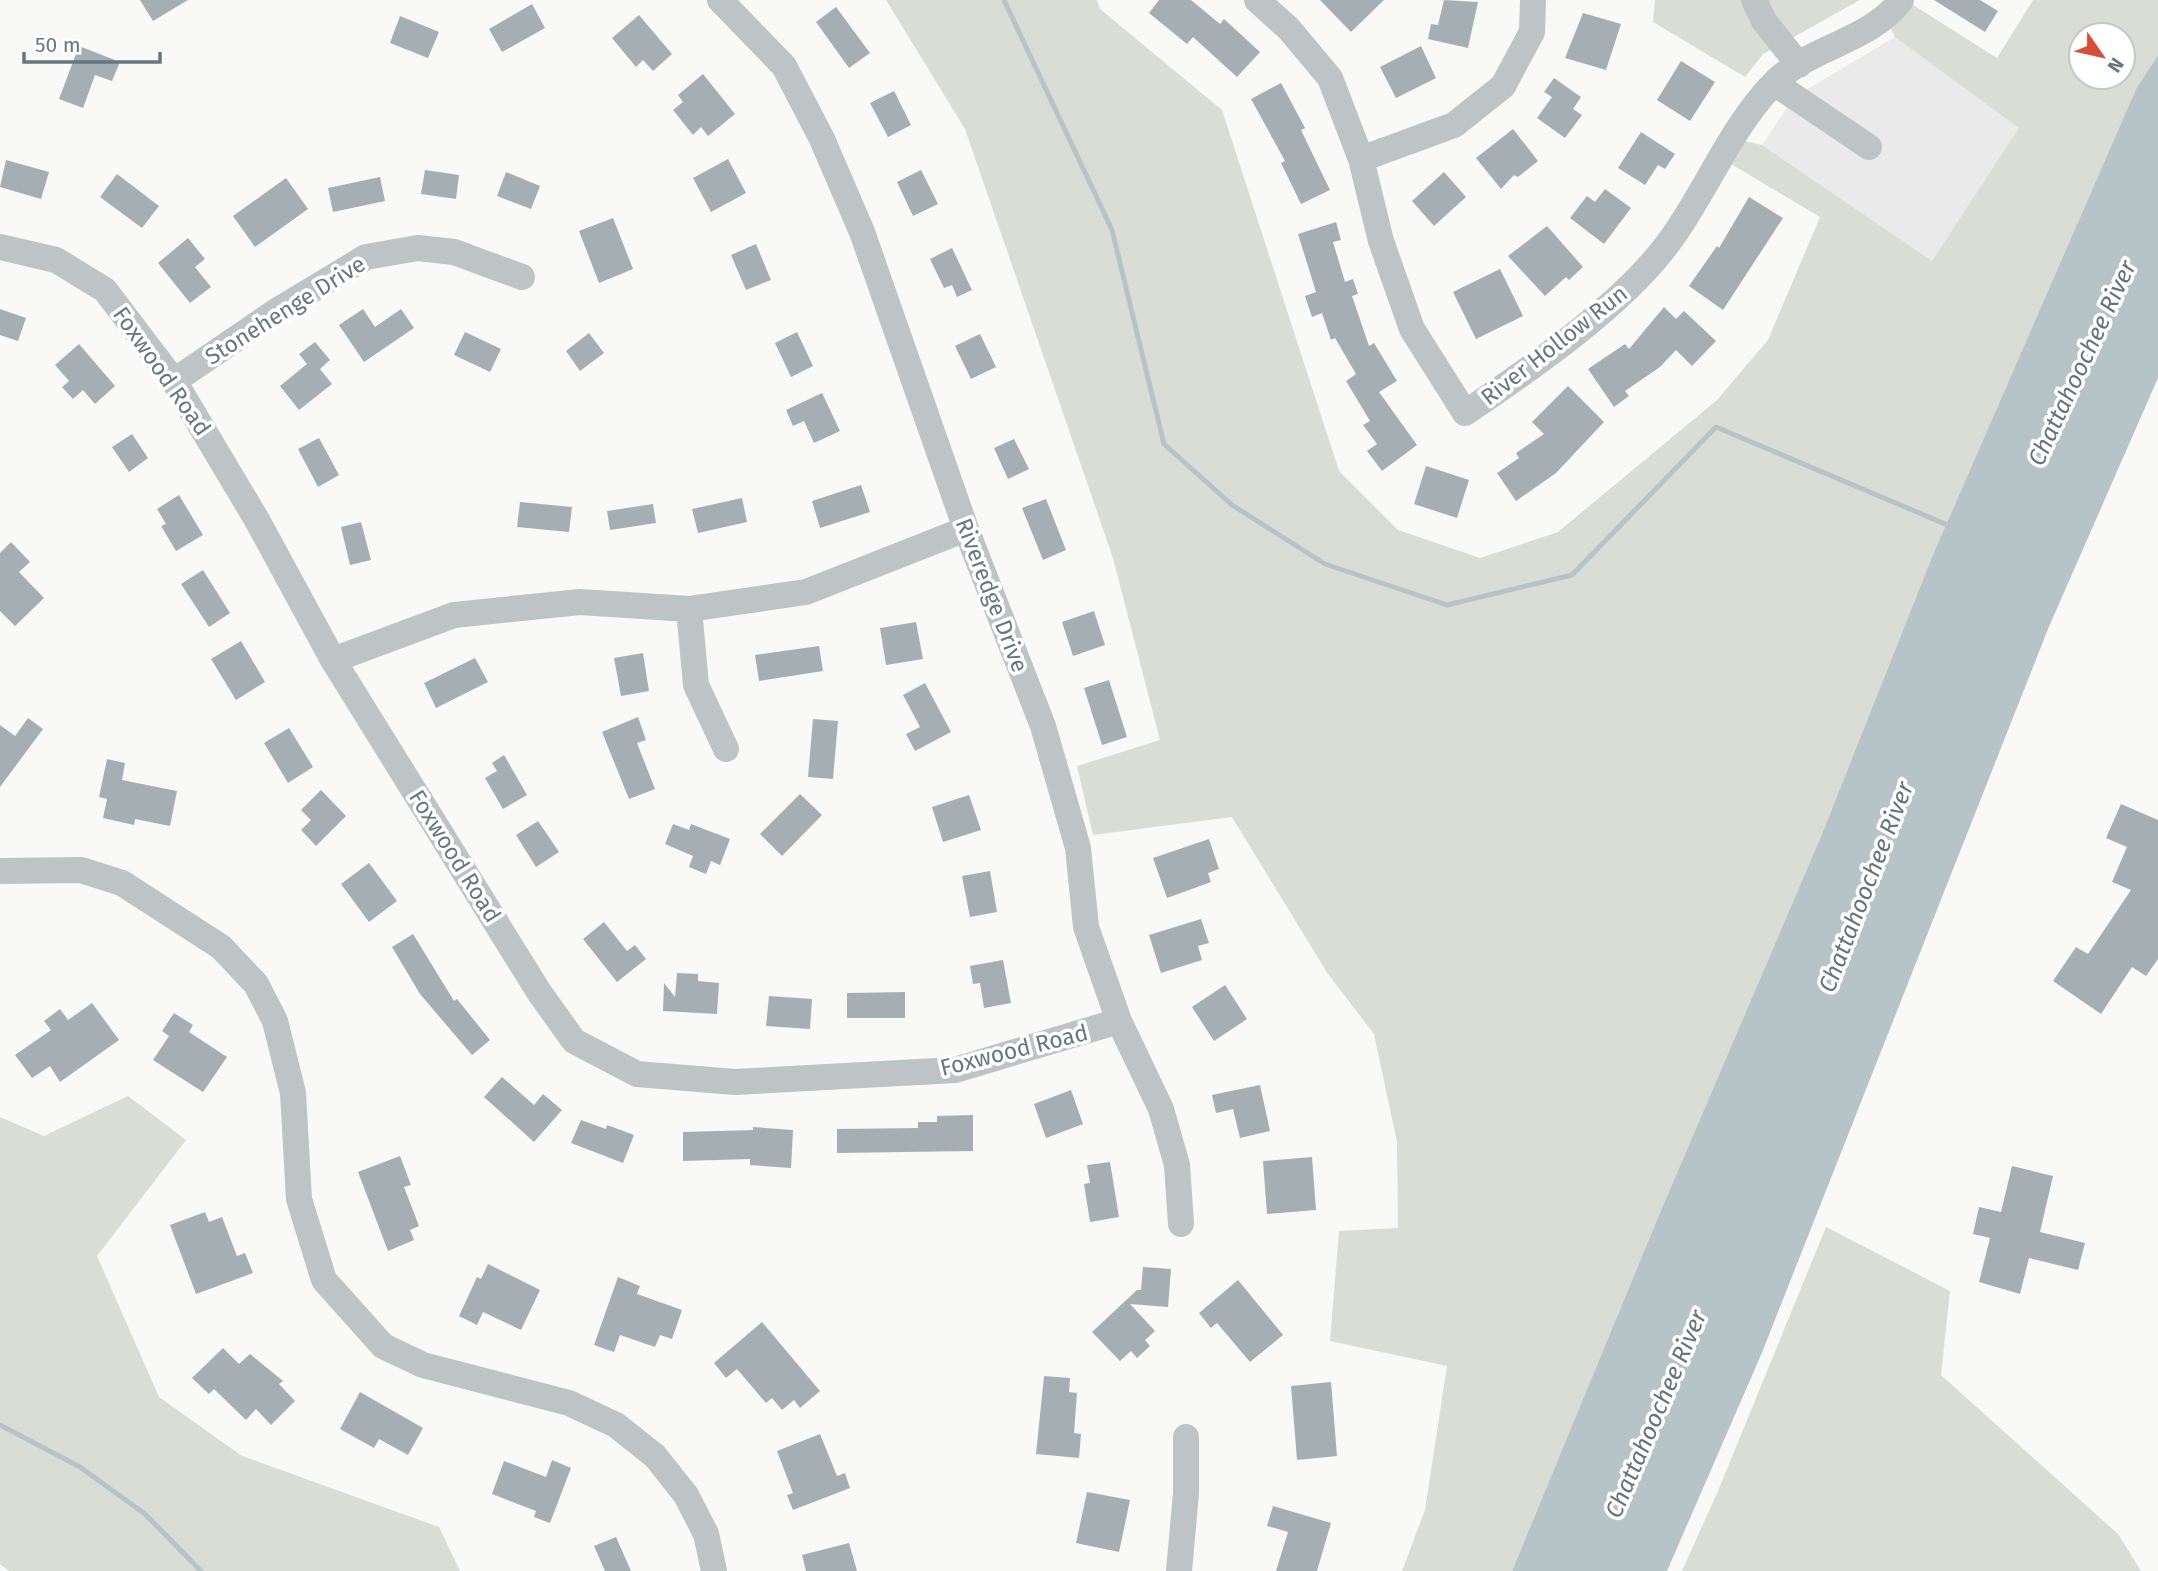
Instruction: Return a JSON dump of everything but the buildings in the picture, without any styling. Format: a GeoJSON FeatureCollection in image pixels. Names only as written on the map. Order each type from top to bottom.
{"type":"FeatureCollection","features":[{"type":"Feature","properties":{"kind":"street","name":"Riveredge Drive"},"geometry":{"type":"LineString","coordinates":[[720,0],[784,66],[822,139],[862,232],[966,529],[1044,726],[1078,848],[1086,927],[1119,1021],[1161,1109],[1177,1165],[1181,1224]]}},
{"type":"Feature","properties":{"kind":"street","name":"River Hollow Run"},"geometry":{"type":"LineString","coordinates":[[1257,0],[1289,29],[1330,78],[1361,159],[1381,241],[1412,329],[1465,414],[1515,379],[1628,288],[1674,236],[1743,119],[1774,83],[1799,65],[1860,34],[1892,12],[1901,0]]}},
{"type":"Feature","properties":{"kind":"street"},"geometry":{"type":"LineString","coordinates":[[1361,159],[1454,125],[1503,86],[1532,32],[1533,0]]}},
{"type":"Feature","properties":{"kind":"street"},"geometry":{"type":"LineString","coordinates":[[1754,0],[1764,21],[1799,65]]}},
{"type":"Feature","properties":{"kind":"street"},"geometry":{"type":"LineString","coordinates":[[1774,83],[1869,147]]}},
{"type":"Feature","properties":{"kind":"street","name":"Foxwood Road"},"geometry":{"type":"LineString","coordinates":[[0,247],[56,260],[105,290],[174,381],[257,520],[333,660],[539,992],[574,1041],[637,1074],[735,1082],[955,1070],[1119,1021]]}},
{"type":"Feature","properties":{"kind":"street","name":"Stonehenge Drive"},"geometry":{"type":"LineString","coordinates":[[174,381],[275,312],[366,257],[418,248],[454,252],[522,278]]}},
{"type":"Feature","properties":{"kind":"street"},"geometry":{"type":"LineString","coordinates":[[333,660],[454,615],[580,602],[689,609],[806,592],[966,529]]}},
{"type":"Feature","properties":{"kind":"street"},"geometry":{"type":"LineString","coordinates":[[689,609],[696,685],[726,749]]}},
{"type":"Feature","properties":{"kind":"street"},"geometry":{"type":"LineString","coordinates":[[0,871],[81,870],[122,883],[221,947],[256,984],[275,1021],[293,1093],[299,1199],[324,1280],[383,1346],[423,1365],[569,1404],[616,1425],[654,1456],[686,1495],[706,1534],[714,1571]]}},
{"type":"Feature","properties":{"kind":"street"},"geometry":{"type":"LineString","coordinates":[[1179,1571],[1186,1493],[1186,1437]]}},
{"type":"Feature","properties":{"kind":"shaded area"},"geometry":{"type":"Polygon","coordinates":[[[886,0],[1097,0],[1100,9],[1222,110],[1339,471],[1398,530],[1480,558],[1558,532],[1717,400],[1768,340],[1820,217],[1731,164],[1745,141],[1762,145],[1932,261],[2019,128],[1895,37],[1890,27],[1910,3],[1997,58],[2033,0],[2158,0],[2158,55],[2137,87],[2137,21],[2067,21],[2067,91],[2135,91],[1932,557],[1822,834],[1659,1215],[1512,1571],[1402,1571],[1425,1510],[1447,1366],[1330,1341],[1339,1231],[1398,1228],[1397,1142],[1374,1034],[1328,974],[1232,817],[1093,835],[1077,766],[1160,740],[1113,558],[965,129],[886,0]]]}},
{"type":"Feature","properties":{"kind":"shaded area"},"geometry":{"type":"Polygon","coordinates":[[[1655,0],[1860,0],[1763,54],[1745,77],[1653,22],[1655,0]]]}},
{"type":"Feature","properties":{"kind":"shaded area"},"geometry":{"type":"Polygon","coordinates":[[[1895,37],[2020,128],[1932,261],[1762,145],[1794,97],[1895,37]]]}},
{"type":"Feature","properties":{"kind":"shaded area"},"geometry":{"type":"Polygon","coordinates":[[[128,1096],[186,1140],[97,1256],[159,1397],[242,1456],[439,1527],[460,1571],[9,1571],[0,1564],[0,1117],[44,1136],[128,1096]]]}},
{"type":"Feature","properties":{"kind":"shaded area"},"geometry":{"type":"Polygon","coordinates":[[[1826,1227],[1950,1291],[1941,1375],[2118,1534],[2141,1571],[1682,1571],[1718,1491],[1826,1227]]]}},
{"type":"Feature","properties":{"kind":"water","name":"Chattahoochee River"},"geometry":{"type":"Polygon","coordinates":[[[2158,55],[2158,378],[2048,629],[1761,1355],[1667,1571],[1512,1571],[1659,1215],[1822,834],[1932,557],[2137,87],[2158,55]]]}},
{"type":"Feature","properties":{"kind":"waterway"},"geometry":{"type":"LineString","coordinates":[[1004,0],[1112,230],[1164,444],[1232,505],[1325,564],[1447,605],[1572,575],[1716,427],[1950,526]]}},
{"type":"Feature","properties":{"kind":"waterway"},"geometry":{"type":"LineString","coordinates":[[0,1425],[80,1467],[145,1514],[201,1571]]}}]}
